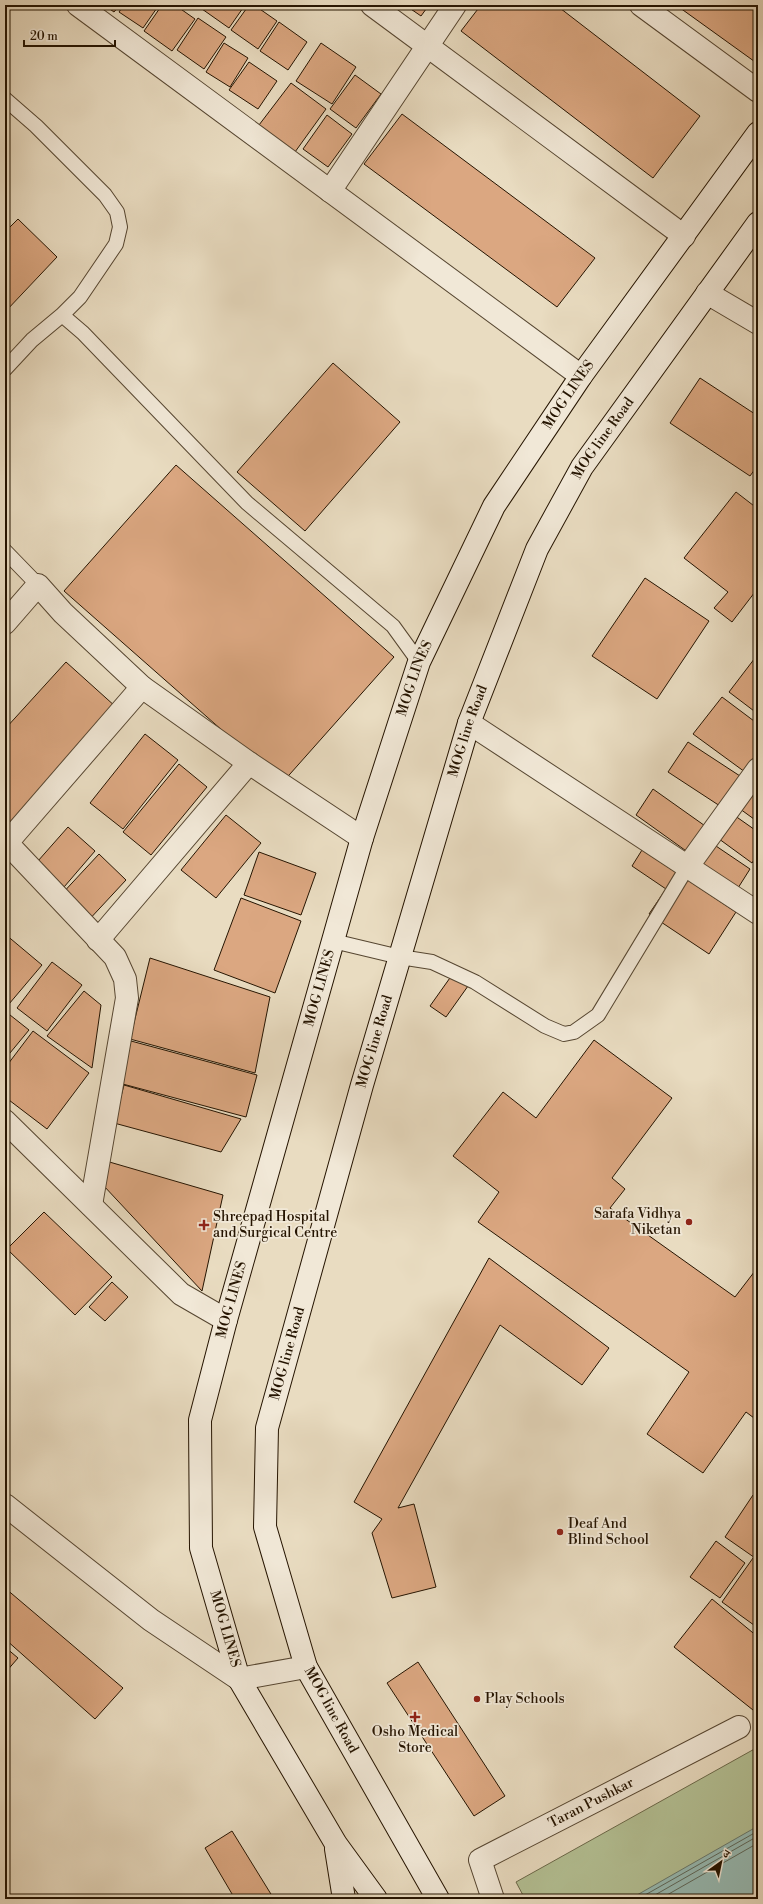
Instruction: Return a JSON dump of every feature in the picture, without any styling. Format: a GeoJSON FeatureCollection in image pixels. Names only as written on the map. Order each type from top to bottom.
{"type":"FeatureCollection","features":[{"type":"Feature","properties":{"kind":"street"},"geometry":{"type":"LineString","coordinates":[[78,5],[581,376]]}},
{"type":"Feature","properties":{"kind":"street"},"geometry":{"type":"LineString","coordinates":[[372,5],[684,236]]}},
{"type":"Feature","properties":{"kind":"street"},"geometry":{"type":"LineString","coordinates":[[330,191],[455,5]]}},
{"type":"Feature","properties":{"kind":"street"},"geometry":{"type":"LineString","coordinates":[[641,5],[758,91]]}},
{"type":"Feature","properties":{"kind":"street","name":"MOG LINES"},"geometry":{"type":"LineString","coordinates":[[376,1899],[336,1844],[239,1679],[201,1548],[200,1420],[226,1320],[332,941],[362,838],[419,662],[494,506],[581,376],[758,133]]}},
{"type":"Feature","properties":{"kind":"street","name":"MOG line Road"},"geometry":{"type":"LineString","coordinates":[[438,1899],[306,1667],[265,1527],[267,1428],[400,957],[469,723],[537,549],[582,467],[706,293],[758,224]]}},
{"type":"Feature","properties":{"kind":"street"},"geometry":{"type":"LineString","coordinates":[[706,293],[758,323]]}},
{"type":"Feature","properties":{"kind":"street"},"geometry":{"type":"LineString","coordinates":[[5,622],[38,585],[63,613],[142,687],[249,763],[362,838]]}},
{"type":"Feature","properties":{"kind":"street"},"geometry":{"type":"LineString","coordinates":[[91,1204],[127,998],[125,979],[114,957],[6,844],[142,687]]}},
{"type":"Feature","properties":{"kind":"street"},"geometry":{"type":"LineString","coordinates":[[469,723],[758,913]]}},
{"type":"Feature","properties":{"kind":"street"},"geometry":{"type":"LineString","coordinates":[[98,940],[249,763]]}},
{"type":"Feature","properties":{"kind":"street"},"geometry":{"type":"LineString","coordinates":[[688,866],[758,769]]}},
{"type":"Feature","properties":{"kind":"street"},"geometry":{"type":"LineString","coordinates":[[5,1121],[182,1294],[226,1320]]}},
{"type":"Feature","properties":{"kind":"street"},"geometry":{"type":"LineString","coordinates":[[5,1505],[151,1620],[239,1679],[306,1667]]}},
{"type":"Feature","properties":{"kind":"street","name":"Taran Pushkar"},"geometry":{"type":"LineString","coordinates":[[494,1899],[480,1860],[739,1727]]}},
{"type":"Feature","properties":{"kind":"street"},"geometry":{"type":"LineString","coordinates":[[336,1844],[344,1899]]}},
{"type":"Feature","properties":{"kind":"lane"},"geometry":{"type":"LineString","coordinates":[[5,99],[36,126],[104,195],[117,212],[120,227],[116,244],[80,297],[62,315],[32,340],[5,369]]}},
{"type":"Feature","properties":{"kind":"lane"},"geometry":{"type":"LineString","coordinates":[[62,315],[83,333],[247,503],[393,626],[419,662]]}},
{"type":"Feature","properties":{"kind":"lane"},"geometry":{"type":"LineString","coordinates":[[5,551],[38,585]]}},
{"type":"Feature","properties":{"kind":"lane"},"geometry":{"type":"LineString","coordinates":[[332,941],[400,957],[432,962],[475,982],[545,1026],[564,1034],[574,1032],[598,1015],[688,866]]}},
{"type":"Feature","properties":{"kind":"green space"},"geometry":{"type":"Polygon","coordinates":[[[758,1747],[758,1899],[525,1899],[516,1882],[758,1747]]]}},
{"type":"Feature","properties":{"kind":"water"},"geometry":{"type":"Polygon","coordinates":[[[758,1826],[758,1899],[630,1899],[758,1826]]]}},
{"type":"Feature","properties":{"kind":"building"},"geometry":{"type":"Polygon","coordinates":[[[104,5],[120,5],[114,12],[104,5]]]}},
{"type":"Feature","properties":{"kind":"building"},"geometry":{"type":"Polygon","coordinates":[[[124,5],[159,5],[143,28],[119,12],[124,5]]]}},
{"type":"Feature","properties":{"kind":"building"},"geometry":{"type":"Polygon","coordinates":[[[162,5],[175,5],[195,19],[172,51],[144,31],[162,5]]]}},
{"type":"Feature","properties":{"kind":"building"},"geometry":{"type":"Polygon","coordinates":[[[205,5],[245,5],[229,28],[202,9],[205,5]]]}},
{"type":"Feature","properties":{"kind":"building"},"geometry":{"type":"Polygon","coordinates":[[[249,5],[254,5],[277,21],[258,49],[231,30],[249,5]]]}},
{"type":"Feature","properties":{"kind":"building"},"geometry":{"type":"Polygon","coordinates":[[[405,5],[429,5],[421,16],[405,5]]]}},
{"type":"Feature","properties":{"kind":"building"},"geometry":{"type":"Polygon","coordinates":[[[481,5],[556,5],[700,116],[653,178],[461,31],[481,5]]]}},
{"type":"Feature","properties":{"kind":"building"},"geometry":{"type":"Polygon","coordinates":[[[676,5],[758,5],[758,64],[676,5]]]}},
{"type":"Feature","properties":{"kind":"building"},"geometry":{"type":"Polygon","coordinates":[[[198,18],[226,37],[204,69],[177,50],[198,18]]]}},
{"type":"Feature","properties":{"kind":"building"},"geometry":{"type":"Polygon","coordinates":[[[279,22],[307,42],[288,70],[260,51],[279,22]]]}},
{"type":"Feature","properties":{"kind":"building"},"geometry":{"type":"Polygon","coordinates":[[[224,43],[248,58],[230,87],[206,72],[224,43]]]}},
{"type":"Feature","properties":{"kind":"building"},"geometry":{"type":"Polygon","coordinates":[[[321,43],[356,67],[332,104],[296,81],[321,43]]]}},
{"type":"Feature","properties":{"kind":"building"},"geometry":{"type":"Polygon","coordinates":[[[249,62],[277,81],[258,109],[229,90],[249,62]]]}},
{"type":"Feature","properties":{"kind":"building"},"geometry":{"type":"Polygon","coordinates":[[[355,75],[381,94],[356,128],[330,109],[355,75]]]}},
{"type":"Feature","properties":{"kind":"building"},"geometry":{"type":"Polygon","coordinates":[[[291,83],[326,109],[295,152],[259,125],[291,83]]]}},
{"type":"Feature","properties":{"kind":"building"},"geometry":{"type":"Polygon","coordinates":[[[402,114],[595,258],[557,307],[364,164],[402,114]]]}},
{"type":"Feature","properties":{"kind":"building"},"geometry":{"type":"Polygon","coordinates":[[[327,115],[352,134],[328,167],[303,149],[327,115]]]}},
{"type":"Feature","properties":{"kind":"building"},"geometry":{"type":"Polygon","coordinates":[[[18,219],[57,257],[5,312],[5,232],[18,219]]]}},
{"type":"Feature","properties":{"kind":"building"},"geometry":{"type":"Polygon","coordinates":[[[333,363],[400,422],[305,531],[237,472],[333,363]]]}},
{"type":"Feature","properties":{"kind":"building"},"geometry":{"type":"Polygon","coordinates":[[[700,378],[758,416],[758,465],[750,476],[670,423],[700,378]]]}},
{"type":"Feature","properties":{"kind":"building"},"geometry":{"type":"Polygon","coordinates":[[[176,465],[394,657],[282,783],[64,591],[176,465]]]}},
{"type":"Feature","properties":{"kind":"building"},"geometry":{"type":"Polygon","coordinates":[[[736,492],[758,509],[758,588],[732,622],[714,608],[728,592],[684,558],[736,492]]]}},
{"type":"Feature","properties":{"kind":"building"},"geometry":{"type":"Polygon","coordinates":[[[645,578],[709,621],[657,699],[592,656],[645,578]]]}},
{"type":"Feature","properties":{"kind":"building"},"geometry":{"type":"Polygon","coordinates":[[[758,654],[758,714],[729,692],[758,654]]]}},
{"type":"Feature","properties":{"kind":"building"},"geometry":{"type":"Polygon","coordinates":[[[66,662],[116,707],[5,831],[5,729],[66,662]]]}},
{"type":"Feature","properties":{"kind":"building"},"geometry":{"type":"Polygon","coordinates":[[[722,697],[758,724],[758,754],[745,772],[693,734],[722,697]]]}},
{"type":"Feature","properties":{"kind":"building"},"geometry":{"type":"Polygon","coordinates":[[[145,734],[178,760],[123,829],[90,803],[145,734]]]}},
{"type":"Feature","properties":{"kind":"building"},"geometry":{"type":"Polygon","coordinates":[[[688,742],[740,776],[720,806],[668,772],[688,742]]]}},
{"type":"Feature","properties":{"kind":"building"},"geometry":{"type":"Polygon","coordinates":[[[179,764],[207,787],[151,855],[123,832],[179,764]]]}},
{"type":"Feature","properties":{"kind":"building"},"geometry":{"type":"Polygon","coordinates":[[[750,786],[758,792],[758,822],[736,806],[750,786]]]}},
{"type":"Feature","properties":{"kind":"building"},"geometry":{"type":"Polygon","coordinates":[[[653,789],[708,828],[689,853],[636,815],[653,789]]]}},
{"type":"Feature","properties":{"kind":"building"},"geometry":{"type":"Polygon","coordinates":[[[731,813],[758,832],[758,854],[752,863],[715,836],[731,813]]]}},
{"type":"Feature","properties":{"kind":"building"},"geometry":{"type":"Polygon","coordinates":[[[226,815],[261,843],[216,898],[181,870],[226,815]]]}},
{"type":"Feature","properties":{"kind":"building"},"geometry":{"type":"Polygon","coordinates":[[[68,827],[95,851],[58,894],[30,870],[68,827]]]}},
{"type":"Feature","properties":{"kind":"building"},"geometry":{"type":"Polygon","coordinates":[[[713,844],[750,869],[738,888],[701,863],[713,844]]]}},
{"type":"Feature","properties":{"kind":"building"},"geometry":{"type":"Polygon","coordinates":[[[642,850],[736,912],[709,954],[649,914],[666,889],[632,866],[642,850]]]}},
{"type":"Feature","properties":{"kind":"building"},"geometry":{"type":"Polygon","coordinates":[[[259,852],[316,873],[301,915],[244,895],[259,852]]]}},
{"type":"Feature","properties":{"kind":"building"},"geometry":{"type":"Polygon","coordinates":[[[99,854],[126,880],[86,923],[59,897],[99,854]]]}},
{"type":"Feature","properties":{"kind":"building"},"geometry":{"type":"Polygon","coordinates":[[[241,898],[301,921],[275,993],[214,970],[241,898]]]}},
{"type":"Feature","properties":{"kind":"building"},"geometry":{"type":"Polygon","coordinates":[[[5,934],[42,965],[9,1004],[5,1000],[5,934]]]}},
{"type":"Feature","properties":{"kind":"building"},"geometry":{"type":"Polygon","coordinates":[[[150,958],[270,997],[255,1073],[130,1039],[150,958]]]}},
{"type":"Feature","properties":{"kind":"building"},"geometry":{"type":"Polygon","coordinates":[[[52,962],[82,985],[47,1031],[17,1008],[52,962]]]}},
{"type":"Feature","properties":{"kind":"building"},"geometry":{"type":"Polygon","coordinates":[[[457,968],[473,979],[446,1017],[430,1006],[457,968]]]}},
{"type":"Feature","properties":{"kind":"building"},"geometry":{"type":"Polygon","coordinates":[[[84,991],[101,1005],[92,1068],[47,1036],[84,991]]]}},
{"type":"Feature","properties":{"kind":"building"},"geometry":{"type":"Polygon","coordinates":[[[5,1011],[29,1030],[5,1059],[5,1011]]]}},
{"type":"Feature","properties":{"kind":"building"},"geometry":{"type":"Polygon","coordinates":[[[33,1031],[89,1073],[47,1129],[5,1097],[5,1068],[33,1031]]]}},
{"type":"Feature","properties":{"kind":"building"},"geometry":{"type":"Polygon","coordinates":[[[594,1040],[672,1098],[612,1178],[625,1189],[610,1208],[735,1297],[758,1267],[758,1421],[746,1412],[703,1473],[647,1434],[689,1372],[478,1222],[499,1192],[453,1156],[503,1092],[536,1118],[594,1040]]]}},
{"type":"Feature","properties":{"kind":"building"},"geometry":{"type":"Polygon","coordinates":[[[131,1041],[257,1075],[246,1117],[119,1083],[131,1041]]]}},
{"type":"Feature","properties":{"kind":"building"},"geometry":{"type":"Polygon","coordinates":[[[124,1085],[241,1119],[221,1152],[114,1123],[124,1085]]]}},
{"type":"Feature","properties":{"kind":"building"},"geometry":{"type":"Polygon","coordinates":[[[106,1161],[223,1195],[202,1291],[103,1185],[106,1161]]]}},
{"type":"Feature","properties":{"kind":"building"},"geometry":{"type":"Polygon","coordinates":[[[44,1212],[112,1277],[75,1315],[7,1249],[44,1212]]]}},
{"type":"Feature","properties":{"kind":"building"},"geometry":{"type":"Polygon","coordinates":[[[489,1258],[609,1348],[582,1385],[500,1325],[398,1508],[414,1504],[436,1587],[392,1598],[372,1533],[382,1519],[354,1502],[489,1258]]]}},
{"type":"Feature","properties":{"kind":"building"},"geometry":{"type":"Polygon","coordinates":[[[112,1282],[128,1297],[105,1321],[89,1307],[112,1282]]]}},
{"type":"Feature","properties":{"kind":"building"},"geometry":{"type":"Polygon","coordinates":[[[753,1495],[758,1499],[758,1560],[725,1537],[753,1495]]]}},
{"type":"Feature","properties":{"kind":"building"},"geometry":{"type":"Polygon","coordinates":[[[716,1541],[745,1563],[720,1598],[690,1577],[716,1541]]]}},
{"type":"Feature","properties":{"kind":"building"},"geometry":{"type":"Polygon","coordinates":[[[753,1558],[758,1561],[758,1628],[722,1602],[753,1558]]]}},
{"type":"Feature","properties":{"kind":"building"},"geometry":{"type":"Polygon","coordinates":[[[5,1588],[123,1688],[95,1719],[5,1639],[5,1588]]]}},
{"type":"Feature","properties":{"kind":"building"},"geometry":{"type":"Polygon","coordinates":[[[712,1599],[758,1637],[758,1714],[674,1647],[712,1599]]]}},
{"type":"Feature","properties":{"kind":"building"},"geometry":{"type":"Polygon","coordinates":[[[5,1647],[18,1658],[5,1673],[5,1647]]]}},
{"type":"Feature","properties":{"kind":"building"},"geometry":{"type":"Polygon","coordinates":[[[418,1662],[505,1796],[474,1816],[387,1683],[418,1662]]]}},
{"type":"Feature","properties":{"kind":"building"},"geometry":{"type":"Polygon","coordinates":[[[232,1831],[274,1899],[235,1899],[205,1848],[232,1831]]]}},
{"type":"Feature","properties":{"kind":"place","name":"Sarafa Vidhya Niketan"},"geometry":{"type":"Point","coordinates":[689,1222]}},
{"type":"Feature","properties":{"kind":"place","name":"Shreepad Hospital and Surgical Centre"},"geometry":{"type":"Point","coordinates":[204,1225]}},
{"type":"Feature","properties":{"kind":"place","name":"Deaf And Blind School"},"geometry":{"type":"Point","coordinates":[560,1532]}},
{"type":"Feature","properties":{"kind":"place","name":"Play Schools"},"geometry":{"type":"Point","coordinates":[477,1699]}},
{"type":"Feature","properties":{"kind":"place","name":"Osho Medical Store"},"geometry":{"type":"Point","coordinates":[415,1717]}}]}
